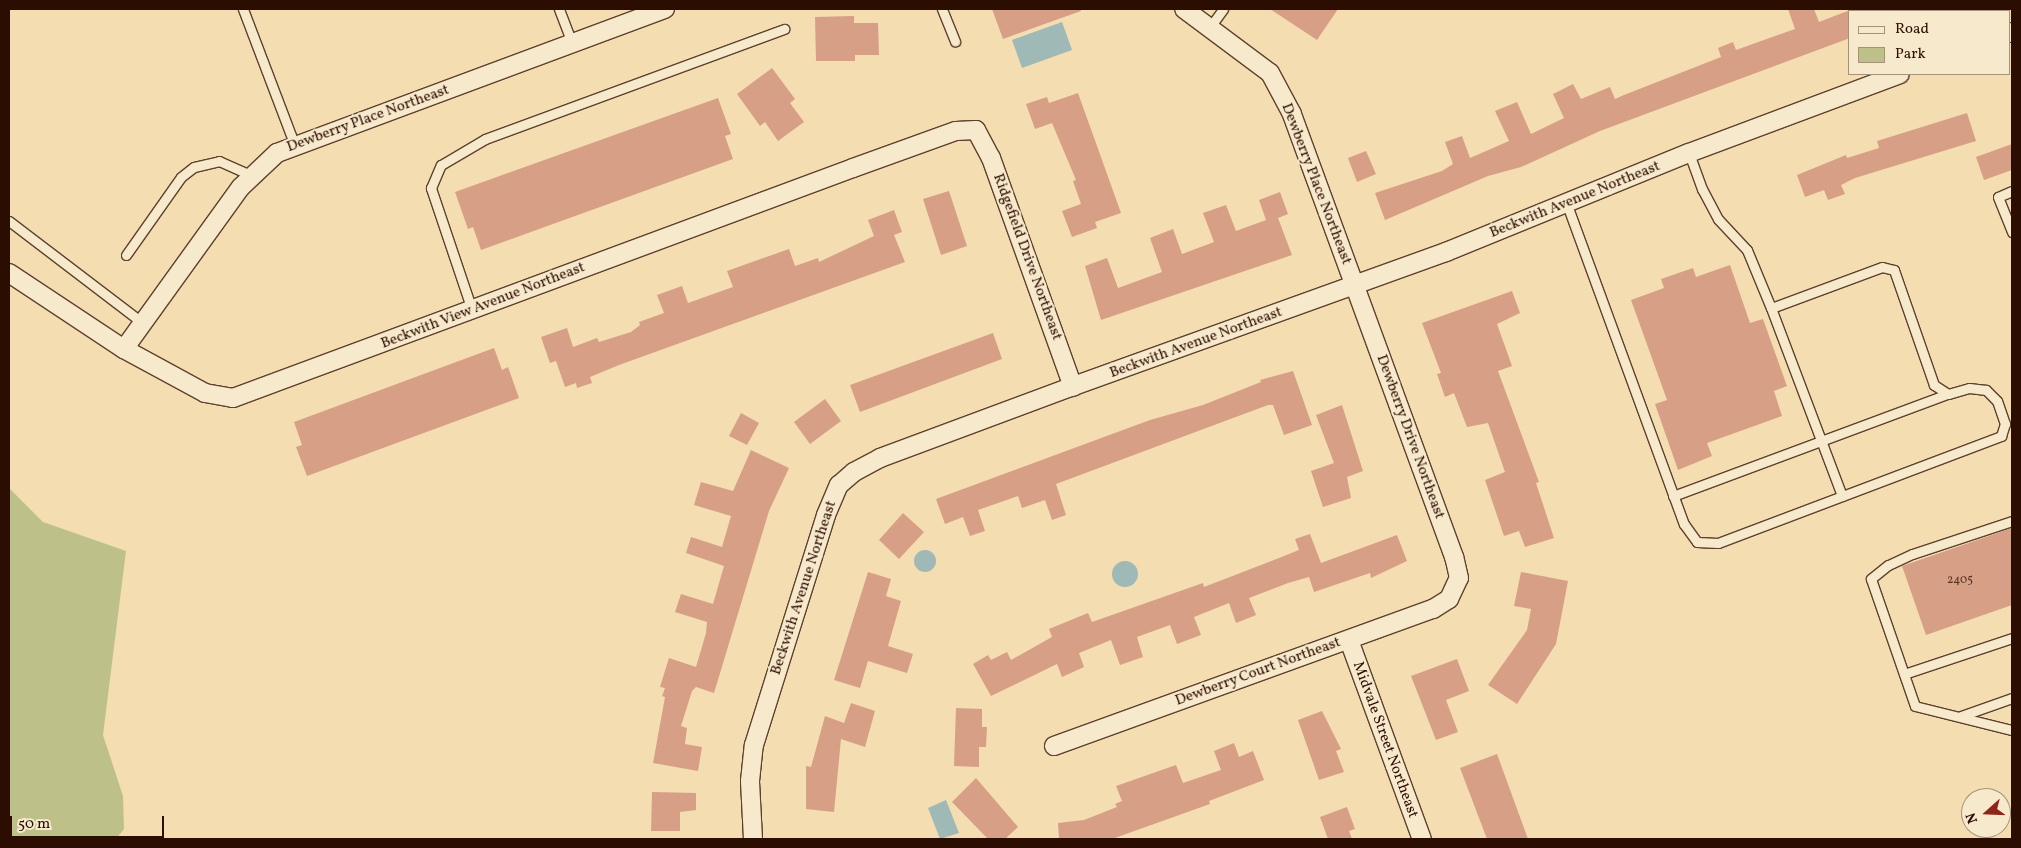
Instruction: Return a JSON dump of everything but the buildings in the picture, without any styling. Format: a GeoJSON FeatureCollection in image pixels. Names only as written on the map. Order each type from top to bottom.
{"type":"FeatureCollection","features":[{"type":"Feature","properties":{"kind":"street","name":"Dewberry Place Northeast"},"geometry":{"type":"LineString","coordinates":[[124,349],[252,176],[276,153],[665,9]]}},
{"type":"Feature","properties":{"kind":"street","name":"Dewberry Place Northeast"},"geometry":{"type":"LineString","coordinates":[[1184,9],[1270,73],[1292,114],[1354,286]]}},
{"type":"Feature","properties":{"kind":"street","name":"Beckwith Avenue Northeast"},"geometry":{"type":"LineString","coordinates":[[752,839],[750,781],[754,745],[826,515],[839,486],[854,472],[880,458],[1456,248],[1689,153],[1897,75]]}},
{"type":"Feature","properties":{"kind":"street","name":"Beckwith View Avenue Northeast"},"geometry":{"type":"LineString","coordinates":[[9,272],[124,349],[205,393],[233,398],[942,136],[976,130]]}},
{"type":"Feature","properties":{"kind":"street","name":"Ridgefield Drive Northeast"},"geometry":{"type":"LineString","coordinates":[[976,130],[991,158],[1073,387]]}},
{"type":"Feature","properties":{"kind":"street","name":"Dewberry Drive Northeast"},"geometry":{"type":"LineString","coordinates":[[1354,286],[1454,557],[1459,578],[1456,590]]}},
{"type":"Feature","properties":{"kind":"street","name":"Dewberry Court Northeast"},"geometry":{"type":"LineString","coordinates":[[1054,746],[1433,608],[1445,602],[1456,590]]}},
{"type":"Feature","properties":{"kind":"street","name":"Midvale Street Northeast"},"geometry":{"type":"LineString","coordinates":[[1349,640],[1422,839]]}},
{"type":"Feature","properties":{"kind":"lane"},"geometry":{"type":"LineString","coordinates":[[243,9],[295,146]]}},
{"type":"Feature","properties":{"kind":"lane"},"geometry":{"type":"LineString","coordinates":[[559,9],[572,43]]}},
{"type":"Feature","properties":{"kind":"lane"},"geometry":{"type":"LineString","coordinates":[[942,9],[955,42]]}},
{"type":"Feature","properties":{"kind":"lane"},"geometry":{"type":"LineString","coordinates":[[1210,27],[1223,9]]}},
{"type":"Feature","properties":{"kind":"lane"},"geometry":{"type":"LineString","coordinates":[[472,310],[431,188],[441,165],[485,139],[784,29]]}},
{"type":"Feature","properties":{"kind":"lane"},"geometry":{"type":"LineString","coordinates":[[1689,153],[1718,219],[1747,250],[1842,496]]}},
{"type":"Feature","properties":{"kind":"lane"},"geometry":{"type":"LineString","coordinates":[[126,254],[181,178],[194,167],[219,161],[252,176]]}},
{"type":"Feature","properties":{"kind":"lane"},"geometry":{"type":"LineString","coordinates":[[2012,190],[1998,197],[2012,232]]}},
{"type":"Feature","properties":{"kind":"lane"},"geometry":{"type":"LineString","coordinates":[[1566,202],[1684,524],[1697,542],[1718,544],[2001,436],[2004,424],[1997,401],[1986,390],[1969,388],[1948,394],[1674,496]]}},
{"type":"Feature","properties":{"kind":"lane"},"geometry":{"type":"LineString","coordinates":[[9,221],[143,323]]}},
{"type":"Feature","properties":{"kind":"lane"},"geometry":{"type":"LineString","coordinates":[[1771,308],[1882,267],[1894,270],[1934,385],[1948,394]]}},
{"type":"Feature","properties":{"kind":"lane"},"geometry":{"type":"LineString","coordinates":[[2012,521],[1912,554],[1888,565],[1871,579],[1915,706],[2012,730]]}},
{"type":"Feature","properties":{"kind":"lane"},"geometry":{"type":"LineString","coordinates":[[1904,674],[2012,638]]}},
{"type":"Feature","properties":{"kind":"lane"},"geometry":{"type":"LineString","coordinates":[[1960,716],[2012,698]]}},
{"type":"Feature","properties":{"kind":"green space"},"geometry":{"type":"Polygon","coordinates":[[[9,488],[43,522],[126,551],[103,735],[123,796],[124,829],[116,839],[9,839],[9,488]]]}},
{"type":"Feature","properties":{"kind":"water"},"geometry":{"type":"Polygon","coordinates":[[[1062,22],[1072,50],[1022,68],[1012,40],[1062,22]]]}},
{"type":"Feature","properties":{"kind":"water"},"geometry":{"type":"Polygon","coordinates":[[[921,550],[929,550],[936,557],[936,565],[929,572],[921,572],[914,565],[914,557],[921,550]]]}},
{"type":"Feature","properties":{"kind":"water"},"geometry":{"type":"Polygon","coordinates":[[[1125,561],[1134,565],[1138,574],[1134,583],[1125,587],[1116,583],[1112,574],[1116,565],[1125,561]]]}},
{"type":"Feature","properties":{"kind":"water"},"geometry":{"type":"Polygon","coordinates":[[[946,800],[959,833],[940,839],[928,808],[946,800]]]}}]}
